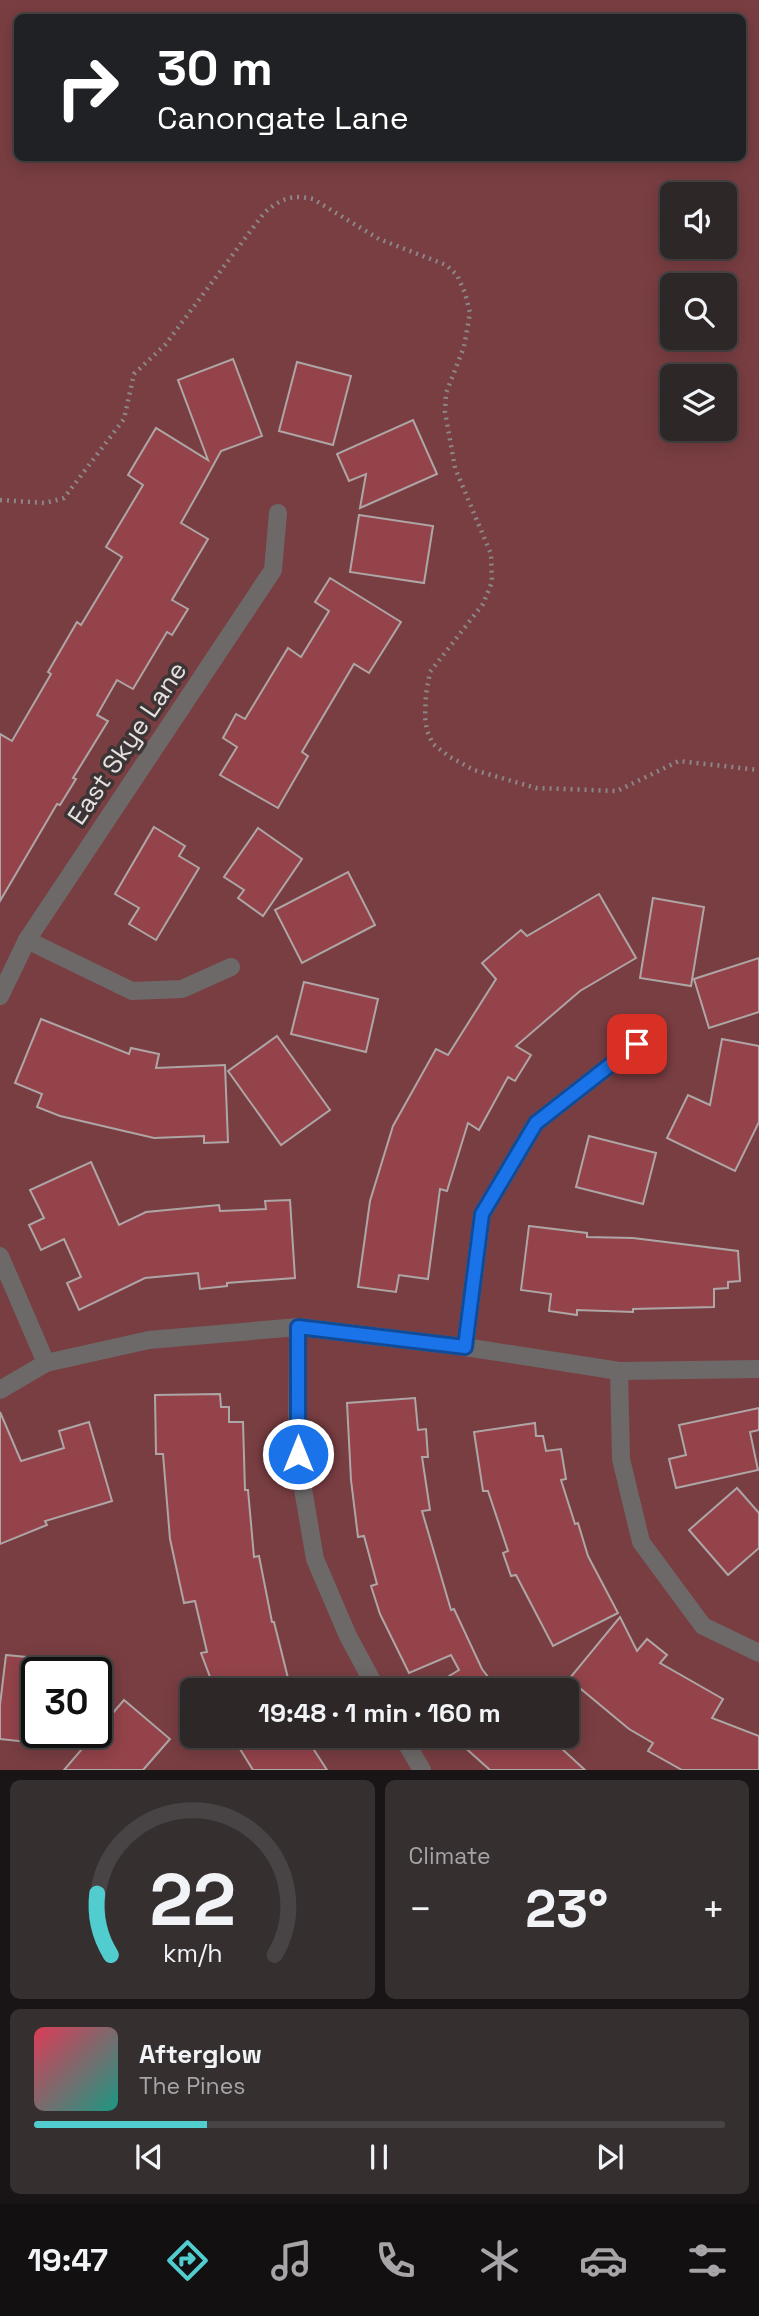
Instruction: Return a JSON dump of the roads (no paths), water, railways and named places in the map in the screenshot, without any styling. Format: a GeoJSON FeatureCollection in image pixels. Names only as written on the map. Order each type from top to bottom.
{"type":"FeatureCollection","features":[{"type":"Feature","properties":{"kind":"street","name":"East Skye Lane"},"geometry":{"type":"LineString","coordinates":[[0,996],[27,940],[273,570],[278,513]]}},
{"type":"Feature","properties":{"kind":"street"},"geometry":{"type":"LineString","coordinates":[[27,940],[132,991],[182,989],[232,967]]}},
{"type":"Feature","properties":{"kind":"street"},"geometry":{"type":"LineString","coordinates":[[465,1347],[482,1214],[536,1123],[637,1044]]}},
{"type":"Feature","properties":{"kind":"street"},"geometry":{"type":"LineString","coordinates":[[0,1255],[46,1363]]}},
{"type":"Feature","properties":{"kind":"street"},"geometry":{"type":"LineString","coordinates":[[298,1327],[298,1454],[315,1559],[348,1636],[371,1678]]}},
{"type":"Feature","properties":{"kind":"street"},"geometry":{"type":"LineString","coordinates":[[0,1390],[46,1363],[149,1339],[298,1327],[465,1347],[619,1371],[759,1368]]}},
{"type":"Feature","properties":{"kind":"street"},"geometry":{"type":"LineString","coordinates":[[619,1371],[621,1459],[641,1542],[703,1626],[759,1653]]}},
{"type":"Feature","properties":{"kind":"street"},"geometry":{"type":"LineString","coordinates":[[409,1748],[422,1770]]}}]}
